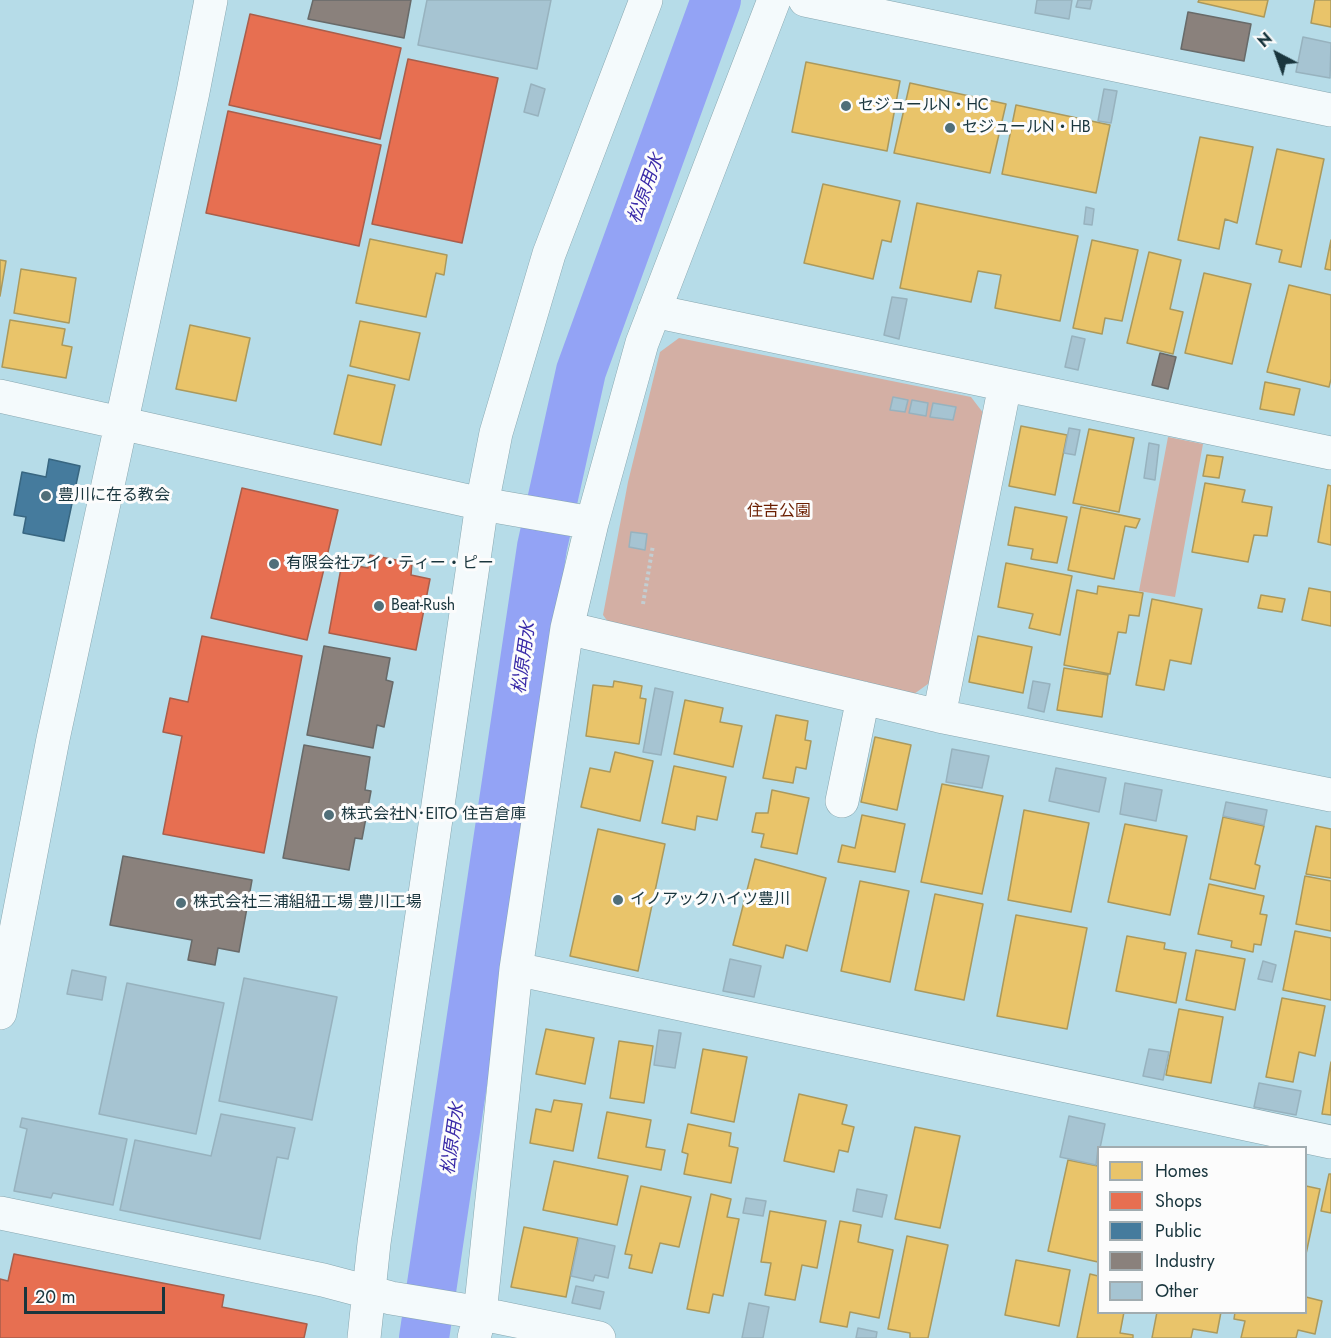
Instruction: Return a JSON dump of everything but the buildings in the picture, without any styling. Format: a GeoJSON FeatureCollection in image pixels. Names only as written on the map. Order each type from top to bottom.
{"type":"FeatureCollection","features":[{"type":"Feature","properties":{"kind":"street"},"geometry":{"type":"LineString","coordinates":[[0,1013],[53,739],[211,0]]}},
{"type":"Feature","properties":{"kind":"street"},"geometry":{"type":"LineString","coordinates":[[364,1338],[380,1295],[375,1231],[492,505],[496,433],[549,254],[646,0]]}},
{"type":"Feature","properties":{"kind":"street"},"geometry":{"type":"LineString","coordinates":[[472,1321],[516,969],[583,522],[642,343],[774,0]]}},
{"type":"Feature","properties":{"kind":"street"},"geometry":{"type":"LineString","coordinates":[[805,0],[1331,110]]}},
{"type":"Feature","properties":{"kind":"street"},"geometry":{"type":"LineString","coordinates":[[654,311],[1331,453]]}},
{"type":"Feature","properties":{"kind":"street"},"geometry":{"type":"LineString","coordinates":[[939,716],[1005,385]]}},
{"type":"Feature","properties":{"kind":"street"},"geometry":{"type":"LineString","coordinates":[[0,396],[492,505],[583,522]]}},
{"type":"Feature","properties":{"kind":"street"},"geometry":{"type":"LineString","coordinates":[[567,628],[939,716],[1331,795]]}},
{"type":"Feature","properties":{"kind":"street"},"geometry":{"type":"LineString","coordinates":[[842,801],[863,698]]}},
{"type":"Feature","properties":{"kind":"street"},"geometry":{"type":"LineString","coordinates":[[516,969],[1331,1142]]}},
{"type":"Feature","properties":{"kind":"street"},"geometry":{"type":"LineString","coordinates":[[0,1213],[323,1280],[472,1321],[599,1338]]}},
{"type":"Feature","properties":{"kind":"green space","name":"住吉公園"},"geometry":{"type":"Polygon","coordinates":[[[679,338],[971,397],[987,418],[932,681],[914,694],[616,633],[603,615],[628,482],[660,352],[679,338]]]}},
{"type":"Feature","properties":{"kind":"green space"},"geometry":{"type":"Polygon","coordinates":[[[1168,437],[1203,444],[1175,597],[1139,591],[1168,437]]]}},
{"type":"Feature","properties":{"kind":"waterway","name":"松原用水"},"geometry":{"type":"LineString","coordinates":[[424,1338],[542,547],[581,371],[716,0]]}},
{"type":"Feature","properties":{"kind":"place","name":"セジュールN・HC"},"geometry":{"type":"Point","coordinates":[846,106]}},
{"type":"Feature","properties":{"kind":"place","name":"セジュールN・HB"},"geometry":{"type":"Point","coordinates":[950,128]}},
{"type":"Feature","properties":{"kind":"place","name":"豊川に在る教会"},"geometry":{"type":"Point","coordinates":[46,496]}},
{"type":"Feature","properties":{"kind":"place","name":"有限会社アイ・ティー・ピー"},"geometry":{"type":"Point","coordinates":[274,564]}},
{"type":"Feature","properties":{"kind":"place","name":"Beat-Rush"},"geometry":{"type":"Point","coordinates":[379,606]}},
{"type":"Feature","properties":{"kind":"place","name":"株式会社N･EITO 住吉倉庫"},"geometry":{"type":"Point","coordinates":[329,815]}},
{"type":"Feature","properties":{"kind":"place","name":"イノアックハイツ豊川"},"geometry":{"type":"Point","coordinates":[618,900]}},
{"type":"Feature","properties":{"kind":"place","name":"株式会社三浦組紐工場 豊川工場"},"geometry":{"type":"Point","coordinates":[181,903]}}]}
